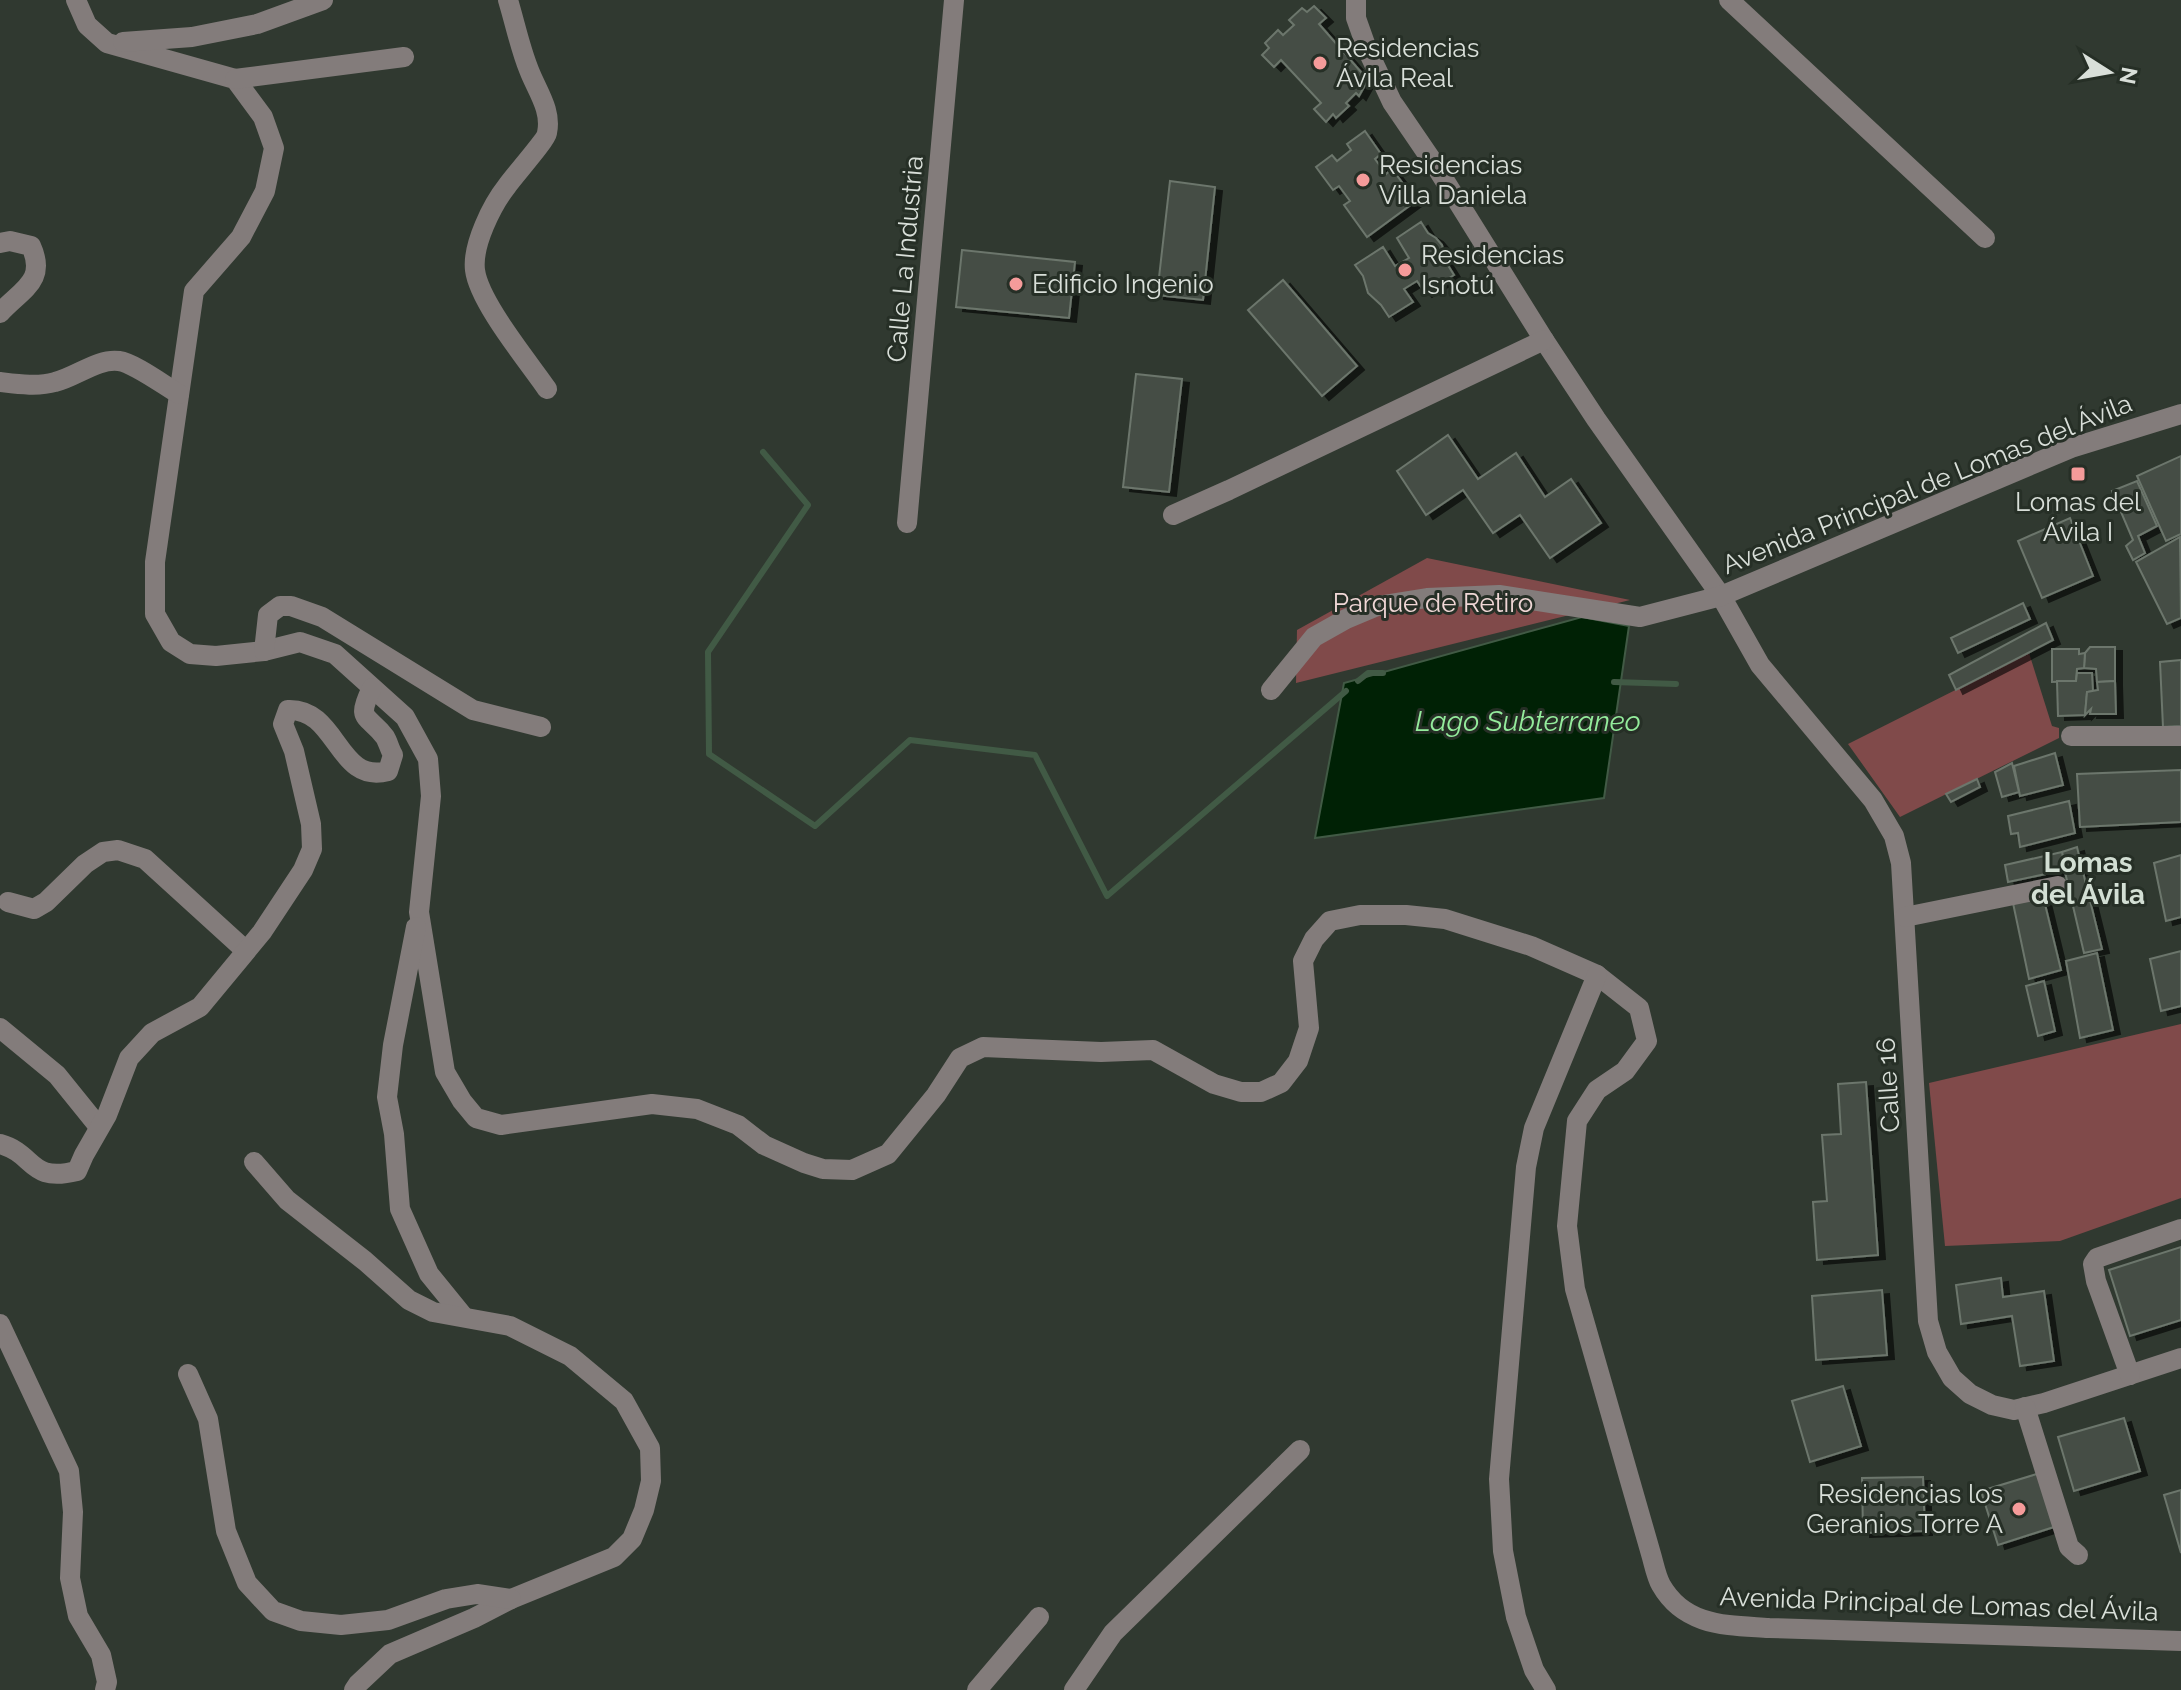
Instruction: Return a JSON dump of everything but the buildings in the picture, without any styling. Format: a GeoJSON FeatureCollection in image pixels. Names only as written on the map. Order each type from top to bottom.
{"type":"FeatureCollection","features":[{"type":"Feature","properties":{"kind":"street"},"geometry":{"type":"LineString","coordinates":[[76,0],[87,25],[107,43],[235,79],[404,57]]}},
{"type":"Feature","properties":{"kind":"street"},"geometry":{"type":"LineString","coordinates":[[107,43],[192,37],[244,27],[323,0]]}},
{"type":"Feature","properties":{"kind":"street"},"geometry":{"type":"LineString","coordinates":[[508,0],[528,68],[549,117],[547,137],[501,193],[477,247],[474,266],[478,286],[487,302],[547,389]]}},
{"type":"Feature","properties":{"kind":"street","name":"Calle La Industria"},"geometry":{"type":"LineString","coordinates":[[907,523],[954,0]]}},
{"type":"Feature","properties":{"kind":"street","name":"Avenida Principal de Lomas del Ávila"},"geometry":{"type":"LineString","coordinates":[[1356,0],[1356,18],[1392,102],[1596,419],[1721,596],[2071,448],[2181,414]]}},
{"type":"Feature","properties":{"kind":"street"},"geometry":{"type":"LineString","coordinates":[[1729,0],[1985,238]]}},
{"type":"Feature","properties":{"kind":"street"},"geometry":{"type":"LineString","coordinates":[[235,79],[263,117],[274,148],[265,191],[241,237],[194,291],[155,562],[155,614],[171,642],[190,654],[216,656],[264,651],[300,642],[335,654],[405,717],[428,759],[431,796],[419,912],[393,1045],[387,1097],[394,1134],[400,1209],[429,1274],[464,1317]]}},
{"type":"Feature","properties":{"kind":"street"},"geometry":{"type":"LineString","coordinates":[[0,243],[10,241],[31,246],[38,261],[34,280],[0,313]]}},
{"type":"Feature","properties":{"kind":"street"},"geometry":{"type":"LineString","coordinates":[[1173,515],[1544,340]]}},
{"type":"Feature","properties":{"kind":"street"},"geometry":{"type":"LineString","coordinates":[[0,382],[19,385],[54,383],[116,360],[127,363],[179,394]]}},
{"type":"Feature","properties":{"kind":"street"},"geometry":{"type":"LineString","coordinates":[[1271,690],[1314,637],[1377,606],[1427,598],[1499,595],[1640,617],[1721,596]]}},
{"type":"Feature","properties":{"kind":"street","name":"Calle 16"},"geometry":{"type":"LineString","coordinates":[[1721,596],[1760,665],[1873,800],[1894,836],[1901,863],[1905,917],[1928,1321],[1937,1352],[1952,1378],[1970,1394],[1992,1405],[2014,1410],[2181,1358]]}},
{"type":"Feature","properties":{"kind":"street"},"geometry":{"type":"LineString","coordinates":[[264,651],[268,615],[280,606],[291,606],[322,617],[473,710],[541,727]]}},
{"type":"Feature","properties":{"kind":"street"},"geometry":{"type":"LineString","coordinates":[[0,1144],[12,1148],[40,1172],[63,1175],[77,1171],[107,1115],[129,1058],[152,1033],[200,1007],[262,932],[303,870],[312,849],[311,824],[294,751],[283,724],[288,710],[300,710],[325,726],[347,759],[361,770],[377,774],[388,771],[393,755],[385,737],[366,719],[364,705],[372,688]]}},
{"type":"Feature","properties":{"kind":"street"},"geometry":{"type":"LineString","coordinates":[[2071,736],[2181,736]]}},
{"type":"Feature","properties":{"kind":"street"},"geometry":{"type":"LineString","coordinates":[[8,902],[34,909],[46,902],[85,864],[103,852],[118,850],[145,859],[245,950]]}},
{"type":"Feature","properties":{"kind":"street"},"geometry":{"type":"LineString","coordinates":[[1905,917],[2058,886]]}},
{"type":"Feature","properties":{"kind":"street"},"geometry":{"type":"LineString","coordinates":[[419,912],[445,1072],[476,1118],[501,1125],[652,1104],[697,1109],[738,1125],[764,1145],[823,1169],[852,1170],[888,1154],[936,1095],[960,1058],[983,1047],[1101,1052],[1153,1050],[1214,1084],[1241,1092],[1261,1092],[1281,1083],[1298,1061],[1309,1028],[1303,961],[1314,939],[1330,921],[1360,915],[1445,919],[1531,946],[1597,975],[1534,1128],[1526,1167],[1499,1479],[1503,1551],[1516,1617],[1534,1670],[1546,1690]]}},
{"type":"Feature","properties":{"kind":"street","name":"Avenida Principal de Lomas del Ávila"},"geometry":{"type":"LineString","coordinates":[[1597,975],[1639,1008],[1647,1041],[1625,1071],[1597,1090],[1577,1121],[1567,1226],[1575,1289],[1660,1584],[1678,1606],[1699,1619],[1769,1628],[2181,1641]]}},
{"type":"Feature","properties":{"kind":"street"},"geometry":{"type":"LineString","coordinates":[[0,1028],[57,1075],[99,1127]]}},
{"type":"Feature","properties":{"kind":"street"},"geometry":{"type":"LineString","coordinates":[[254,1162],[287,1200],[409,1300],[433,1312],[510,1326],[570,1356],[624,1401],[650,1448],[651,1481],[644,1510],[632,1539],[614,1557],[390,1654],[354,1690]]}},
{"type":"Feature","properties":{"kind":"street"},"geometry":{"type":"LineString","coordinates":[[2130,1375],[2096,1281],[2093,1264],[2097,1258],[2181,1229]]}},
{"type":"Feature","properties":{"kind":"street"},"geometry":{"type":"LineString","coordinates":[[0,1324],[69,1471],[73,1512],[70,1578],[78,1616],[101,1655],[107,1682],[105,1690]]}},
{"type":"Feature","properties":{"kind":"street"},"geometry":{"type":"LineString","coordinates":[[188,1374],[208,1419],[226,1531],[247,1583],[273,1611],[301,1621],[341,1625],[388,1620],[446,1599],[477,1594],[511,1599]]}},
{"type":"Feature","properties":{"kind":"street"},"geometry":{"type":"LineString","coordinates":[[2025,1407],[2069,1547],[2078,1555]]}},
{"type":"Feature","properties":{"kind":"street"},"geometry":{"type":"LineString","coordinates":[[1074,1690],[1113,1633],[1300,1450]]}},
{"type":"Feature","properties":{"kind":"street"},"geometry":{"type":"LineString","coordinates":[[977,1690],[1039,1617]]}},
{"type":"Feature","properties":{"kind":"green space","name":"Parque de Retiro"},"geometry":{"type":"Polygon","coordinates":[[[1427,558],[1630,600],[1296,683],[1297,630],[1427,558]]]}},
{"type":"Feature","properties":{"kind":"green space"},"geometry":{"type":"Polygon","coordinates":[[[2029,653],[2052,726],[2059,728],[2059,738],[1900,817],[1848,744],[2029,653]]]}},
{"type":"Feature","properties":{"kind":"green space"},"geometry":{"type":"Polygon","coordinates":[[[2181,1024],[2181,1198],[2060,1241],[1945,1246],[1929,1083],[2181,1024]]]}},
{"type":"Feature","properties":{"kind":"water","name":"Lago Subterraneo"},"geometry":{"type":"Polygon","coordinates":[[[1582,617],[1629,626],[1604,798],[1315,838],[1344,683],[1582,617]]]}},
{"type":"Feature","properties":{"kind":"waterway"},"geometry":{"type":"LineString","coordinates":[[763,452],[808,505],[708,652],[709,754],[815,826],[910,740],[1035,755],[1107,896],[1346,691]]}},
{"type":"Feature","properties":{"kind":"waterway"},"geometry":{"type":"LineString","coordinates":[[1358,681],[1368,673],[1383,673]]}},
{"type":"Feature","properties":{"kind":"waterway"},"geometry":{"type":"LineString","coordinates":[[1614,682],[1676,684]]}},
{"type":"Feature","properties":{"kind":"place","name":"Residencias Ávila Real"},"geometry":{"type":"Point","coordinates":[1320,63]}},
{"type":"Feature","properties":{"kind":"place","name":"Residencias Villa Daniela"},"geometry":{"type":"Point","coordinates":[1363,180]}},
{"type":"Feature","properties":{"kind":"place","name":"Residencias Isnotú"},"geometry":{"type":"Point","coordinates":[1405,270]}},
{"type":"Feature","properties":{"kind":"place","name":"Edificio Ingenio"},"geometry":{"type":"Point","coordinates":[1016,284]}},
{"type":"Feature","properties":{"kind":"place","name":"Lomas del Ávila I"},"geometry":{"type":"Point","coordinates":[2078,474]}},
{"type":"Feature","properties":{"kind":"place","name":"Residencias los Geranios Torre A"},"geometry":{"type":"Point","coordinates":[2019,1509]}},
{"type":"Feature","properties":{"kind":"district","name":"Lomas del Ávila"},"geometry":{"type":"Point","coordinates":[2088,878]}}]}
